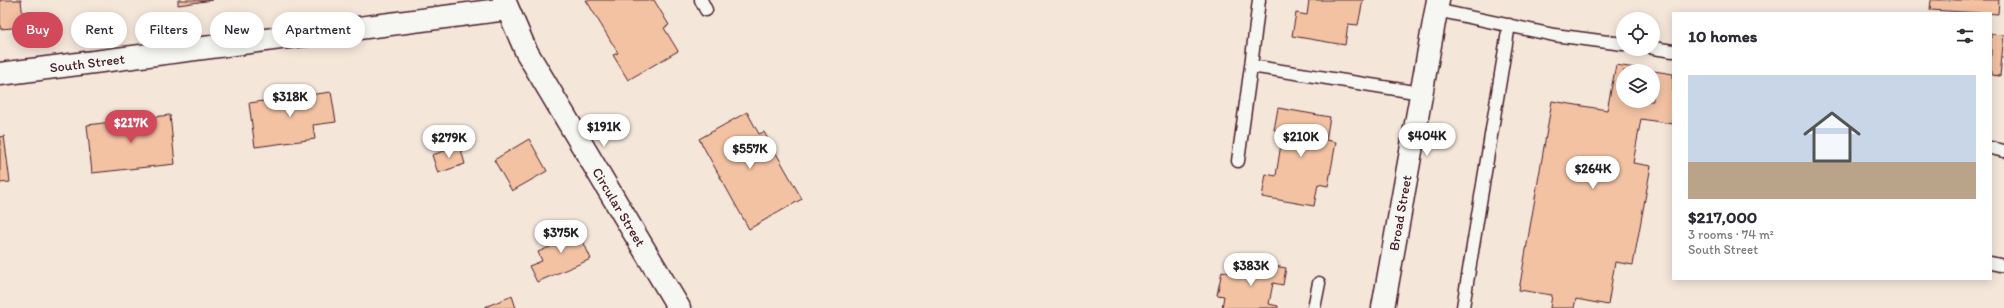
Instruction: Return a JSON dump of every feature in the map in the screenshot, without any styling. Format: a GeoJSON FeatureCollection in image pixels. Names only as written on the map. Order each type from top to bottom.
{"type":"FeatureCollection","features":[{"type":"Feature","properties":{"kind":"street","name":"South Street"},"geometry":{"type":"LineString","coordinates":[[0,74],[505,5]]}},
{"type":"Feature","properties":{"kind":"street","name":"Circular Street"},"geometry":{"type":"LineString","coordinates":[[505,5],[526,51],[679,308]]}},
{"type":"Feature","properties":{"kind":"street","name":"Broad Street"},"geometry":{"type":"LineString","coordinates":[[1383,308],[1437,5]]}},
{"type":"Feature","properties":{"kind":"lane"},"geometry":{"type":"LineString","coordinates":[[1238,161],[1259,0]]}},
{"type":"Feature","properties":{"kind":"lane"},"geometry":{"type":"LineString","coordinates":[[1437,5],[1509,25],[1554,35],[1616,43]]}},
{"type":"Feature","properties":{"kind":"lane"},"geometry":{"type":"LineString","coordinates":[[1463,307],[1509,25]]}},
{"type":"Feature","properties":{"kind":"lane"},"geometry":{"type":"LineString","coordinates":[[1660,49],[1672,51]]}},
{"type":"Feature","properties":{"kind":"lane"},"geometry":{"type":"LineString","coordinates":[[1251,66],[1421,93]]}},
{"type":"Feature","properties":{"kind":"lane"},"geometry":{"type":"LineString","coordinates":[[1992,148],[2004,151]]}},
{"type":"Feature","properties":{"kind":"lane"},"geometry":{"type":"LineString","coordinates":[[1992,263],[2004,266]]}},
{"type":"Feature","properties":{"kind":"lane"},"geometry":{"type":"LineString","coordinates":[[1314,308],[1319,284]]}},
{"type":"Feature","properties":{"kind":"building"},"geometry":{"type":"Polygon","coordinates":[[[0,0],[21,0],[22,12],[12,12],[12,28],[0,29],[0,0]]]}},
{"type":"Feature","properties":{"kind":"building"},"geometry":{"type":"Polygon","coordinates":[[[178,0],[213,0],[178,5],[178,0]]]}},
{"type":"Feature","properties":{"kind":"building"},"geometry":{"type":"Polygon","coordinates":[[[586,0],[654,0],[669,25],[664,28],[678,51],[628,80],[613,55],[618,53],[586,0]]]}},
{"type":"Feature","properties":{"kind":"building"},"geometry":{"type":"Polygon","coordinates":[[[1309,0],[1363,0],[1358,25],[1348,24],[1345,45],[1292,36],[1296,13],[1307,15],[1309,0]]]}},
{"type":"Feature","properties":{"kind":"building"},"geometry":{"type":"Polygon","coordinates":[[[1931,0],[1999,0],[1998,14],[1992,14],[1992,12],[1930,10],[1931,0]]]}},
{"type":"Feature","properties":{"kind":"building"},"geometry":{"type":"Polygon","coordinates":[[[1992,34],[2004,35],[2000,76],[1992,75],[1992,34]]]}},
{"type":"Feature","properties":{"kind":"building"},"geometry":{"type":"Polygon","coordinates":[[[1616,65],[1616,108],[1660,108],[1660,72],[1672,74],[1672,124],[1641,119],[1633,163],[1651,166],[1633,265],[1615,262],[1608,305],[1576,299],[1574,308],[1550,308],[1552,295],[1519,290],[1552,101],[1607,110],[1616,65]]]}},
{"type":"Feature","properties":{"kind":"building"},"geometry":{"type":"Polygon","coordinates":[[[331,92],[336,122],[313,125],[315,139],[255,147],[249,103],[331,92]]]}},
{"type":"Feature","properties":{"kind":"building"},"geometry":{"type":"Polygon","coordinates":[[[1278,108],[1330,117],[1326,140],[1336,142],[1328,186],[1318,184],[1314,206],[1262,197],[1266,174],[1276,176],[1283,131],[1274,130],[1278,108]]]}},
{"type":"Feature","properties":{"kind":"building"},"geometry":{"type":"Polygon","coordinates":[[[747,112],[759,134],[764,132],[802,199],[749,229],[699,139],[747,112]]]}},
{"type":"Feature","properties":{"kind":"building"},"geometry":{"type":"Polygon","coordinates":[[[170,115],[175,164],[92,173],[87,125],[170,115]]]}},
{"type":"Feature","properties":{"kind":"building"},"geometry":{"type":"Polygon","coordinates":[[[4,136],[10,182],[0,183],[0,137],[4,136]]]}},
{"type":"Feature","properties":{"kind":"building"},"geometry":{"type":"Polygon","coordinates":[[[529,139],[547,171],[512,191],[494,160],[529,139]]]}},
{"type":"Feature","properties":{"kind":"building"},"geometry":{"type":"Polygon","coordinates":[[[460,146],[465,164],[438,173],[432,155],[460,146]]]}},
{"type":"Feature","properties":{"kind":"building"},"geometry":{"type":"Polygon","coordinates":[[[576,225],[591,259],[537,282],[529,266],[542,261],[538,252],[552,246],[549,237],[576,225]]]}},
{"type":"Feature","properties":{"kind":"building"},"geometry":{"type":"Polygon","coordinates":[[[1255,263],[1286,268],[1283,285],[1273,283],[1269,304],[1278,306],[1278,308],[1222,308],[1224,296],[1217,295],[1222,271],[1252,277],[1255,263]]]}},
{"type":"Feature","properties":{"kind":"building"},"geometry":{"type":"Polygon","coordinates":[[[512,296],[516,308],[485,307],[512,296]]]}}]}
